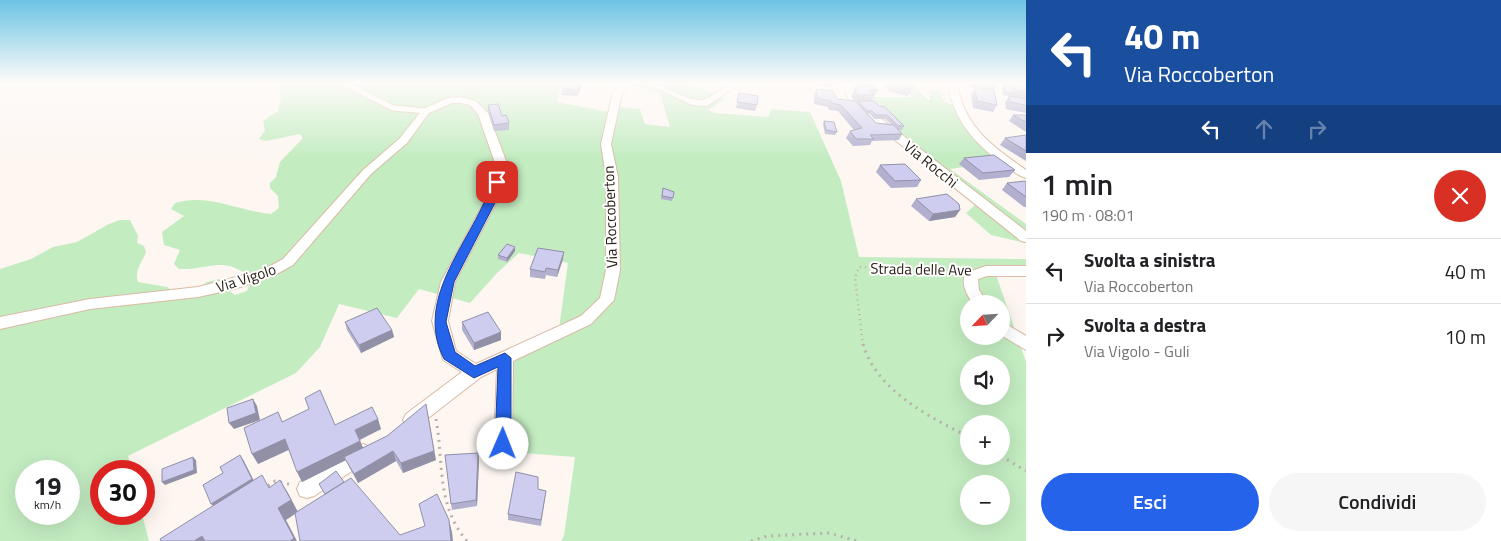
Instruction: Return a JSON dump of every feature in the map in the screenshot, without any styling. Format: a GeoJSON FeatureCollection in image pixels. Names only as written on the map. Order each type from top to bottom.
{"type":"FeatureCollection","features":[{"type":"Feature","properties":{"kind":"street"},"geometry":{"type":"LineString","coordinates":[[426,111],[432,108]]}},
{"type":"Feature","properties":{"kind":"street"},"geometry":{"type":"LineString","coordinates":[[474,372],[449,355],[440,322],[448,282],[492,199],[502,166],[483,113],[478,108]]}},
{"type":"Feature","properties":{"kind":"street","name":"Via Roccoberton"},"geometry":{"type":"LineString","coordinates":[[402,428],[474,372],[586,320],[607,300],[613,270],[612,177],[606,144],[614,108]]}},
{"type":"Feature","properties":{"kind":"street","name":"Via Rocchi"},"geometry":{"type":"LineString","coordinates":[[857,108],[862,114],[879,122],[1026,238]]}},
{"type":"Feature","properties":{"kind":"street"},"geometry":{"type":"LineString","coordinates":[[959,108],[962,118],[984,145],[1026,174]]}},
{"type":"Feature","properties":{"kind":"street","name":"Via Vigolo"},"geometry":{"type":"LineString","coordinates":[[0,323],[90,304],[198,292],[234,284],[268,273],[288,262],[342,203],[367,172],[403,141],[426,111]]}},
{"type":"Feature","properties":{"kind":"street"},"geometry":{"type":"LineString","coordinates":[[975,295],[972,291],[971,276],[986,270]]}},
{"type":"Feature","properties":{"kind":"street","name":"Strada delle Ave"},"geometry":{"type":"LineString","coordinates":[[986,270],[1026,271]]}},
{"type":"Feature","properties":{"kind":"street"},"geometry":{"type":"LineString","coordinates":[[1010,333],[1026,344]]}},
{"type":"Feature","properties":{"kind":"street"},"geometry":{"type":"LineString","coordinates":[[503,444],[505,358]]}},
{"type":"Feature","properties":{"kind":"street"},"geometry":{"type":"LineString","coordinates":[[307,489],[378,444]]}},
{"type":"Feature","properties":{"kind":"lane"},"geometry":{"type":"LineString","coordinates":[[392,108],[411,113],[426,111]]}},
{"type":"Feature","properties":{"kind":"path","name":"Strada delle Ave"},"geometry":{"type":"LineString","coordinates":[[960,432],[922,413],[885,380],[864,350],[855,278],[859,267],[986,270]]}},
{"type":"Feature","properties":{"kind":"path"},"geometry":{"type":"LineString","coordinates":[[433,405],[442,440],[443,496],[456,532],[467,541]]}},
{"type":"Feature","properties":{"kind":"path"},"geometry":{"type":"LineString","coordinates":[[1010,461],[1026,471]]}},
{"type":"Feature","properties":{"kind":"path"},"geometry":{"type":"LineString","coordinates":[[259,491],[275,481],[307,489]]}},
{"type":"Feature","properties":{"kind":"path"},"geometry":{"type":"LineString","coordinates":[[751,541],[767,536],[828,533],[858,541]]}},
{"type":"Feature","properties":{"kind":"green space"},"geometry":{"type":"Polygon","coordinates":[[[279,108],[589,108],[614,113],[620,108],[633,108],[640,109],[645,124],[670,127],[664,108],[711,108],[708,110],[715,113],[768,117],[771,109],[810,112],[841,181],[859,257],[1026,259],[1026,269],[994,269],[1003,295],[960,295],[960,345],[1010,345],[1010,316],[1026,362],[1026,541],[561,541],[564,536],[575,457],[509,452],[507,366],[558,336],[568,263],[519,253],[497,273],[470,303],[419,289],[397,318],[339,304],[320,347],[296,373],[128,456],[129,460],[90,460],[90,525],[145,525],[149,541],[0,541],[0,269],[31,259],[53,247],[77,242],[109,224],[120,220],[130,220],[138,236],[137,243],[144,246],[146,252],[138,270],[138,282],[167,287],[174,292],[197,289],[207,282],[219,279],[226,283],[228,290],[235,295],[247,291],[250,283],[248,275],[230,266],[215,265],[179,269],[174,264],[180,250],[164,245],[162,232],[184,216],[171,209],[175,203],[187,200],[211,201],[271,214],[279,208],[278,196],[270,188],[270,183],[276,177],[280,162],[303,138],[300,134],[266,141],[259,139],[265,131],[263,121],[278,111],[279,108]]]}},
{"type":"Feature","properties":{"kind":"green space"},"geometry":{"type":"Polygon","coordinates":[[[876,108],[960,108],[1003,161],[950,169],[1026,224],[1026,243],[991,235],[966,213],[975,205],[932,169],[896,130],[902,129],[876,108]]]}},
{"type":"Feature","properties":{"kind":"building"},"geometry":{"type":"Polygon","coordinates":[[[489,108],[499,108],[502,116],[506,115],[509,123],[494,125],[489,108]]]}},
{"type":"Feature","properties":{"kind":"building"},"geometry":{"type":"Polygon","coordinates":[[[844,108],[862,108],[876,123],[894,125],[902,134],[870,135],[874,139],[856,139],[850,131],[862,128],[844,108]]]}},
{"type":"Feature","properties":{"kind":"building"},"geometry":{"type":"Polygon","coordinates":[[[865,108],[886,108],[904,126],[898,126],[887,115],[876,115],[872,111],[867,111],[865,108]]]}},
{"type":"Feature","properties":{"kind":"building"},"geometry":{"type":"Polygon","coordinates":[[[1013,115],[1026,115],[1026,122],[1013,115]]]}},
{"type":"Feature","properties":{"kind":"building"},"geometry":{"type":"Polygon","coordinates":[[[824,121],[834,122],[837,132],[826,130],[824,121]]]}},
{"type":"Feature","properties":{"kind":"building"},"geometry":{"type":"Polygon","coordinates":[[[1026,135],[1026,151],[1005,138],[1026,135]]]}},
{"type":"Feature","properties":{"kind":"building"},"geometry":{"type":"Polygon","coordinates":[[[994,155],[1015,170],[983,173],[964,158],[994,155]]]}},
{"type":"Feature","properties":{"kind":"building"},"geometry":{"type":"Polygon","coordinates":[[[905,164],[921,180],[895,181],[880,165],[905,164]]]}},
{"type":"Feature","properties":{"kind":"building"},"geometry":{"type":"Polygon","coordinates":[[[1025,181],[1026,197],[1007,183],[1025,181]]]}},
{"type":"Feature","properties":{"kind":"building"},"geometry":{"type":"Polygon","coordinates":[[[663,188],[674,192],[673,198],[662,196],[663,188]]]}},
{"type":"Feature","properties":{"kind":"building"},"geometry":{"type":"Polygon","coordinates":[[[947,194],[959,204],[960,210],[933,214],[916,199],[947,194]]]}},
{"type":"Feature","properties":{"kind":"building"},"geometry":{"type":"Polygon","coordinates":[[[507,244],[515,247],[507,258],[498,255],[507,244]]]}},
{"type":"Feature","properties":{"kind":"building"},"geometry":{"type":"Polygon","coordinates":[[[538,248],[564,252],[558,270],[546,268],[545,272],[530,269],[538,248]]]}},
{"type":"Feature","properties":{"kind":"building"},"geometry":{"type":"Polygon","coordinates":[[[377,308],[392,330],[359,345],[345,322],[377,308]]]}},
{"type":"Feature","properties":{"kind":"building"},"geometry":{"type":"Polygon","coordinates":[[[488,312],[501,332],[474,343],[462,322],[488,312]]]}},
{"type":"Feature","properties":{"kind":"building"},"geometry":{"type":"Polygon","coordinates":[[[320,390],[335,425],[372,407],[378,419],[355,430],[360,441],[297,472],[285,439],[252,454],[244,428],[278,412],[282,422],[309,409],[305,398],[320,390]]]}},
{"type":"Feature","properties":{"kind":"building"},"geometry":{"type":"Polygon","coordinates":[[[253,399],[256,413],[229,423],[227,408],[253,399]]]}},
{"type":"Feature","properties":{"kind":"building"},"geometry":{"type":"Polygon","coordinates":[[[426,404],[434,451],[401,463],[393,451],[354,474],[344,457],[387,436],[426,404]]]}},
{"type":"Feature","properties":{"kind":"building"},"geometry":{"type":"Polygon","coordinates":[[[478,453],[476,500],[451,504],[445,455],[478,453]]]}},
{"type":"Feature","properties":{"kind":"building"},"geometry":{"type":"Polygon","coordinates":[[[240,455],[252,479],[211,504],[203,485],[223,473],[220,467],[240,455]]]}},
{"type":"Feature","properties":{"kind":"building"},"geometry":{"type":"Polygon","coordinates":[[[193,457],[194,470],[162,482],[162,469],[193,457]]]}},
{"type":"Feature","properties":{"kind":"building"},"geometry":{"type":"Polygon","coordinates":[[[336,471],[344,482],[325,494],[319,484],[336,471]]]}},
{"type":"Feature","properties":{"kind":"building"},"geometry":{"type":"Polygon","coordinates":[[[516,472],[538,477],[538,489],[546,491],[541,520],[508,514],[516,472]]]}},
{"type":"Feature","properties":{"kind":"building"},"geometry":{"type":"Polygon","coordinates":[[[262,475],[269,488],[280,480],[291,500],[278,508],[294,538],[290,541],[205,541],[202,536],[194,541],[161,541],[160,539],[262,475]]]}},
{"type":"Feature","properties":{"kind":"building"},"geometry":{"type":"Polygon","coordinates":[[[351,478],[400,535],[425,526],[419,504],[437,494],[449,520],[451,541],[300,541],[295,513],[351,478]]]}},
{"type":"Feature","properties":{"kind":"route"},"geometry":{"type":"LineString","coordinates":[[497,182],[492,199],[466,244],[448,282],[440,322],[449,355],[474,372],[505,358],[503,444]]}}]}
